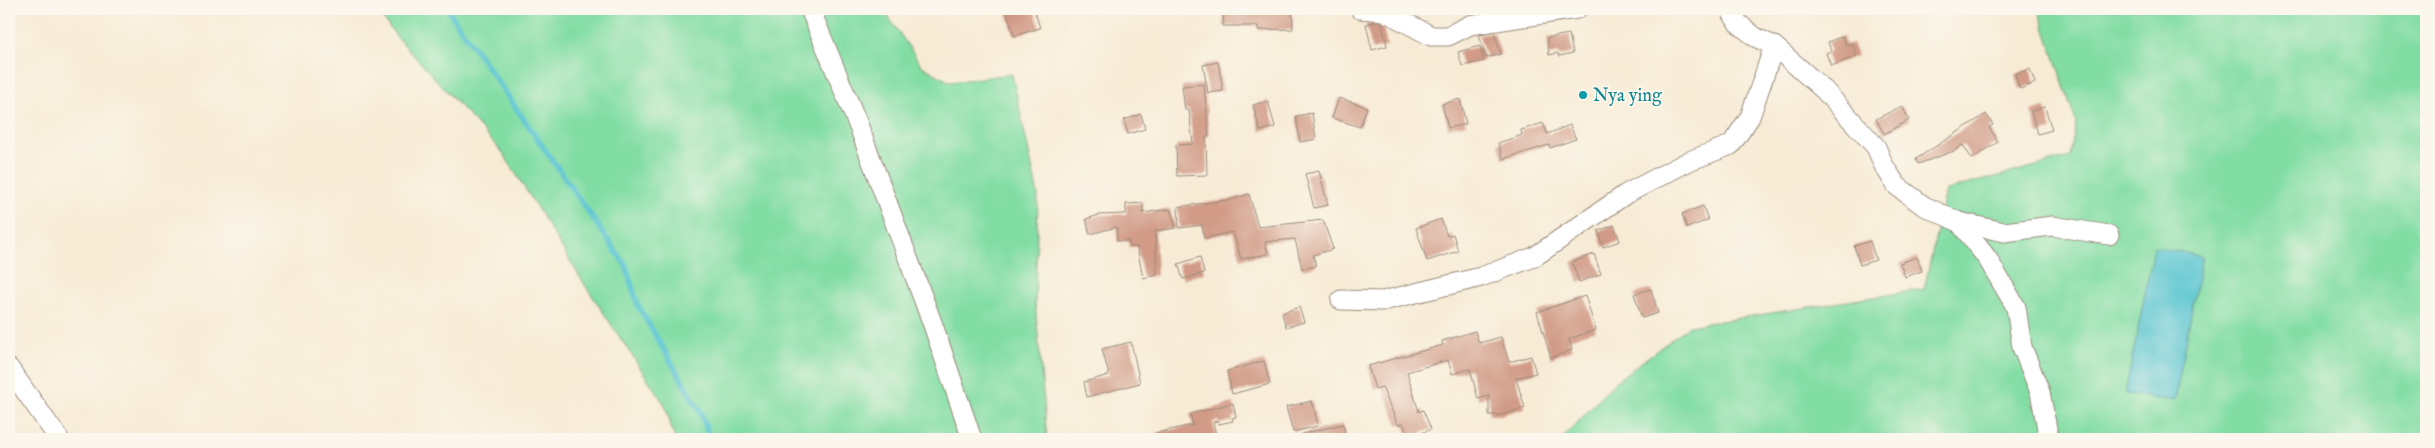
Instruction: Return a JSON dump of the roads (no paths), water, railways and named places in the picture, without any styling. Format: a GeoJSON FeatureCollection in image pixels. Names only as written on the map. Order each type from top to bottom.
{"type":"FeatureCollection","features":[{"type":"Feature","properties":{"kind":"street"},"geometry":{"type":"LineString","coordinates":[[810,9],[859,127],[933,325],[972,439]]}},
{"type":"Feature","properties":{"kind":"street"},"geometry":{"type":"LineString","coordinates":[[1360,9],[1387,10],[1431,36],[1448,36],[1470,24],[1577,9]]}},
{"type":"Feature","properties":{"kind":"street"},"geometry":{"type":"LineString","coordinates":[[1730,9],[1738,23],[1755,37],[1774,46],[1824,90],[1876,147],[1884,166],[1897,186],[1924,206],[1959,222],[2004,232],[2052,226],[2109,235]]}},
{"type":"Feature","properties":{"kind":"street"},"geometry":{"type":"LineString","coordinates":[[1340,300],[1383,301],[1481,277],[1534,258],[1626,194],[1689,161],[1731,145],[1750,117],[1774,46]]}},
{"type":"Feature","properties":{"kind":"street"},"geometry":{"type":"LineString","coordinates":[[1959,222],[1987,258],[2016,307],[2022,348],[2040,392],[2049,439]]}},
{"type":"Feature","properties":{"kind":"street"},"geometry":{"type":"LineString","coordinates":[[9,368],[58,439]]}},
{"type":"Feature","properties":{"kind":"water"},"geometry":{"type":"Polygon","coordinates":[[[2154,247],[2202,256],[2175,401],[2125,394],[2154,247]]]}},
{"type":"Feature","properties":{"kind":"waterway"},"geometry":{"type":"LineString","coordinates":[[447,9],[626,266],[638,306],[700,411],[710,439]]}},
{"type":"Feature","properties":{"kind":"place","name":"Nya ying"},"geometry":{"type":"Point","coordinates":[1583,95]}}]}
